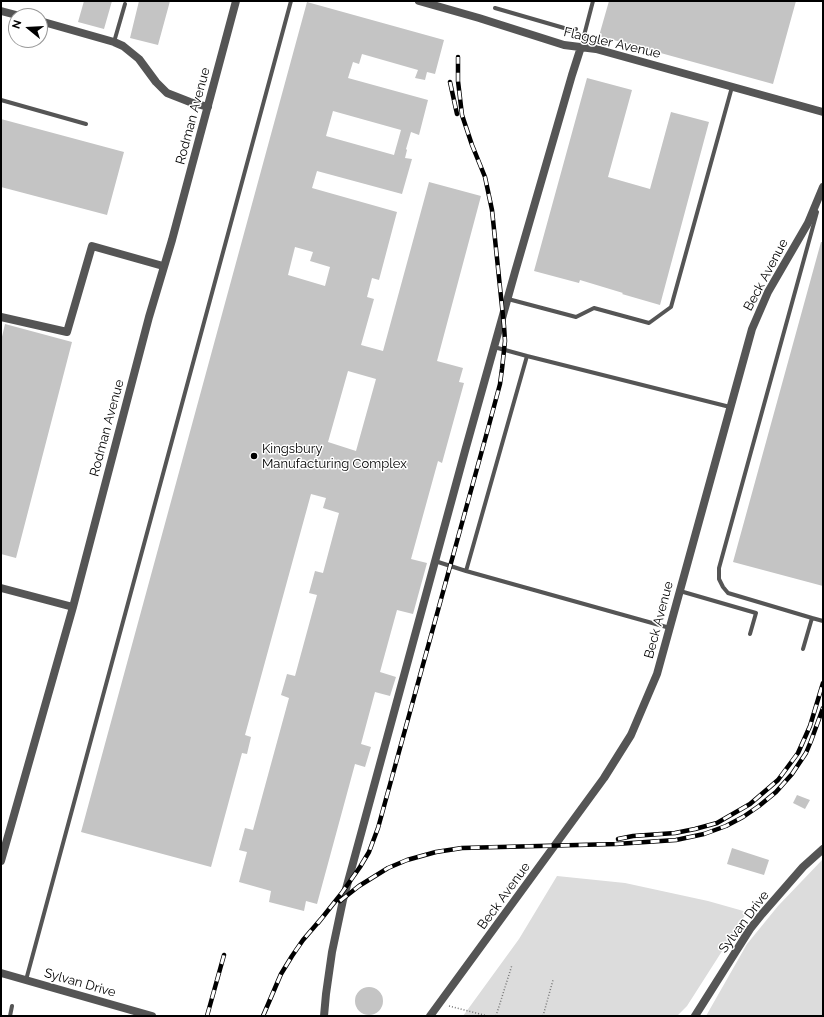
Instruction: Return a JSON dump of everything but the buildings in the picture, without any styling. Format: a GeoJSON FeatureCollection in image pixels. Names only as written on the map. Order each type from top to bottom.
{"type":"FeatureCollection","features":[{"type":"Feature","properties":{"kind":"street","name":"Rodman Avenue"},"geometry":{"type":"LineString","coordinates":[[1,861],[73,607],[236,1]]}},
{"type":"Feature","properties":{"kind":"street","name":"Flaggler Avenue"},"geometry":{"type":"LineString","coordinates":[[419,1],[564,45],[596,49],[823,112]]}},
{"type":"Feature","properties":{"kind":"street"},"geometry":{"type":"LineString","coordinates":[[48,24],[114,42],[123,46],[139,59],[156,82],[167,93],[208,107]]}},
{"type":"Feature","properties":{"kind":"street"},"geometry":{"type":"LineString","coordinates":[[324,1016],[332,952],[342,900],[494,347],[581,47]]}},
{"type":"Feature","properties":{"kind":"street","name":"Beck Avenue"},"geometry":{"type":"LineString","coordinates":[[430,1016],[604,778],[623,750],[642,712],[657,674],[752,329],[774,280],[808,223],[823,188]]}},
{"type":"Feature","properties":{"kind":"street"},"geometry":{"type":"LineString","coordinates":[[1,317],[68,332],[92,246],[164,266]]}},
{"type":"Feature","properties":{"kind":"street"},"geometry":{"type":"LineString","coordinates":[[1,588],[73,607]]}},
{"type":"Feature","properties":{"kind":"street","name":"Sylvan Drive"},"geometry":{"type":"LineString","coordinates":[[694,1016],[729,961],[762,914],[803,867],[823,850]]}},
{"type":"Feature","properties":{"kind":"street","name":"Sylvan Drive"},"geometry":{"type":"LineString","coordinates":[[1,973],[152,1016]]}},
{"type":"Feature","properties":{"kind":"lane"},"geometry":{"type":"LineString","coordinates":[[26,980],[291,1]]}},
{"type":"Feature","properties":{"kind":"lane"},"geometry":{"type":"LineString","coordinates":[[581,47],[594,1]]}},
{"type":"Feature","properties":{"kind":"lane"},"geometry":{"type":"LineString","coordinates":[[114,42],[125,4]]}},
{"type":"Feature","properties":{"kind":"lane"},"geometry":{"type":"LineString","coordinates":[[495,8],[571,30],[576,28]]}},
{"type":"Feature","properties":{"kind":"lane"},"geometry":{"type":"LineString","coordinates":[[508,299],[576,317],[594,308],[649,323],[671,307],[732,86]]}},
{"type":"Feature","properties":{"kind":"lane"},"geometry":{"type":"LineString","coordinates":[[1,100],[86,124]]}},
{"type":"Feature","properties":{"kind":"lane"},"geometry":{"type":"LineString","coordinates":[[823,188],[719,568],[719,579],[728,593],[823,621]]}},
{"type":"Feature","properties":{"kind":"lane"},"geometry":{"type":"LineString","coordinates":[[494,347],[730,407]]}},
{"type":"Feature","properties":{"kind":"lane"},"geometry":{"type":"LineString","coordinates":[[466,570],[527,356]]}},
{"type":"Feature","properties":{"kind":"lane"},"geometry":{"type":"LineString","coordinates":[[435,561],[670,628]]}},
{"type":"Feature","properties":{"kind":"lane"},"geometry":{"type":"LineString","coordinates":[[680,591],[756,613],[750,634]]}},
{"type":"Feature","properties":{"kind":"lane"},"geometry":{"type":"LineString","coordinates":[[803,649],[812,618]]}},
{"type":"Feature","properties":{"kind":"lane"},"geometry":{"type":"LineString","coordinates":[[10,1016],[12,1006]]}},
{"type":"Feature","properties":{"kind":"path"},"geometry":{"type":"LineString","coordinates":[[496,1016],[512,965]]}},
{"type":"Feature","properties":{"kind":"path"},"geometry":{"type":"LineString","coordinates":[[543,1016],[553,980]]}},
{"type":"Feature","properties":{"kind":"path"},"geometry":{"type":"LineString","coordinates":[[440,1003],[488,1016]]}},
{"type":"Feature","properties":{"kind":"shaded area"},"geometry":{"type":"Polygon","coordinates":[[[823,859],[823,1016],[706,1016],[747,944],[778,906],[823,859]]]}},
{"type":"Feature","properties":{"kind":"shaded area"},"geometry":{"type":"Polygon","coordinates":[[[557,876],[625,883],[708,901],[747,912],[687,1006],[677,1016],[463,1016],[519,939],[557,876]]]}},
{"type":"Feature","properties":{"kind":"railway"},"geometry":{"type":"LineString","coordinates":[[318,923],[360,867],[369,852],[378,828],[500,384],[505,341],[492,210],[485,177],[462,115],[458,81],[458,57]]}},
{"type":"Feature","properties":{"kind":"railway"},"geometry":{"type":"LineString","coordinates":[[450,82],[457,114]]}},
{"type":"Feature","properties":{"kind":"railway"},"geometry":{"type":"LineString","coordinates":[[618,839],[633,836],[675,833],[695,829],[717,823],[750,804],[778,780],[798,753],[810,726],[823,683]]}},
{"type":"Feature","properties":{"kind":"railway"},"geometry":{"type":"LineString","coordinates":[[340,901],[359,886],[388,868],[407,860],[436,852],[462,848],[616,844],[676,840],[704,834],[726,826],[759,806],[776,792],[792,774],[806,753],[823,708]]}},
{"type":"Feature","properties":{"kind":"railway"},"geometry":{"type":"LineString","coordinates":[[263,1016],[281,974],[303,940],[321,919]]}},
{"type":"Feature","properties":{"kind":"railway"},"geometry":{"type":"LineString","coordinates":[[207,1016],[224,955]]}},
{"type":"Feature","properties":{"kind":"place","name":"Kingsbury Manufacturing Complex"},"geometry":{"type":"Point","coordinates":[254,456]}}]}
